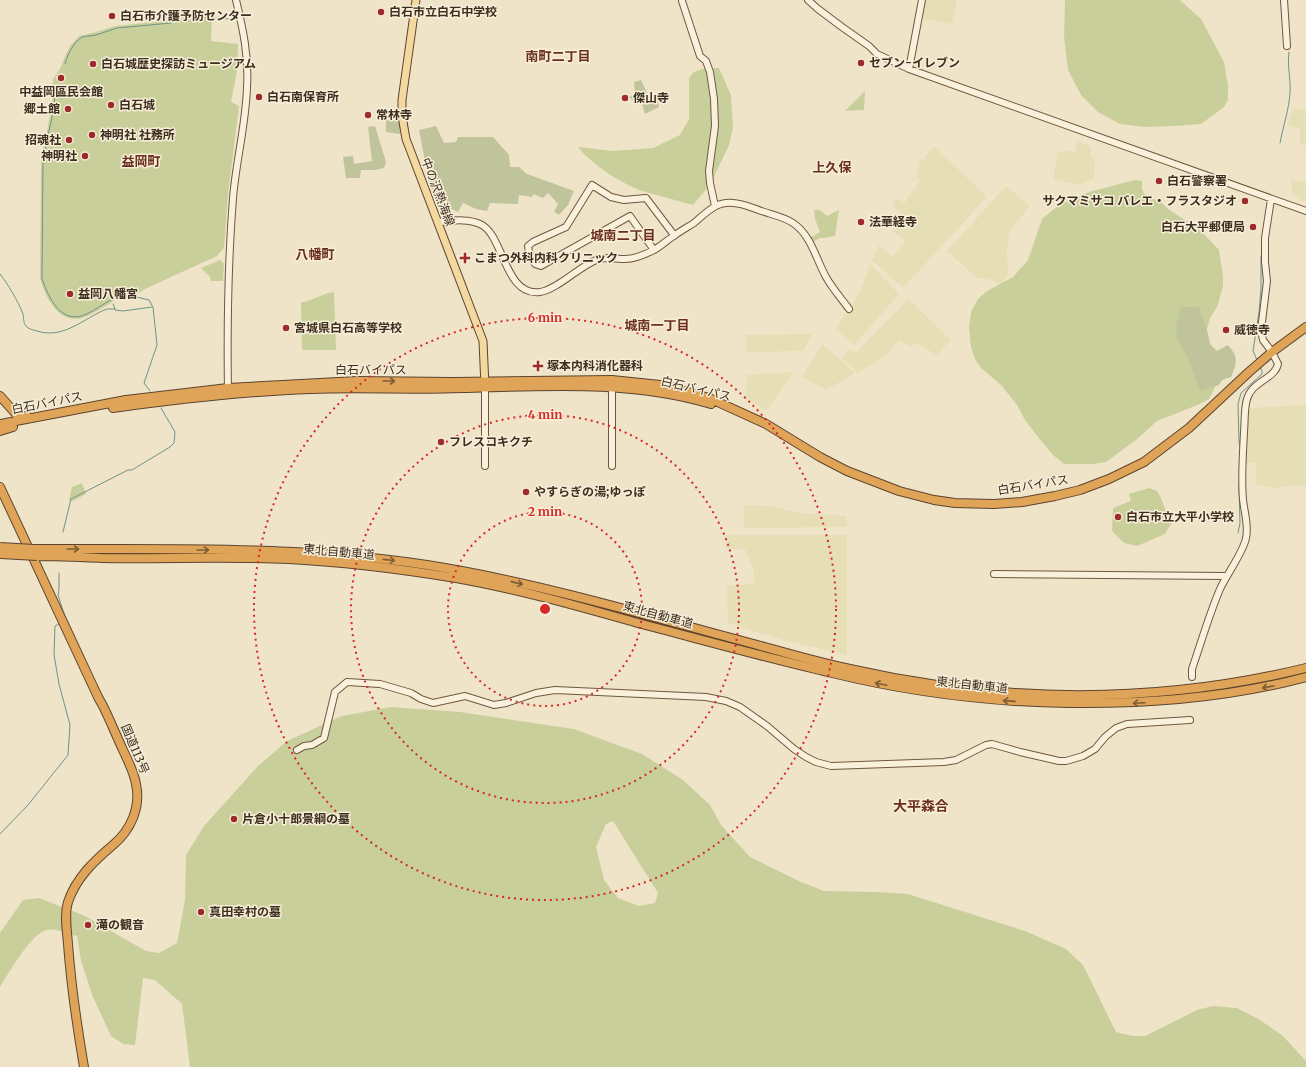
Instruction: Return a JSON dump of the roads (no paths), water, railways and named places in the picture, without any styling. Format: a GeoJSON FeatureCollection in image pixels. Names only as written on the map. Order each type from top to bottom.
{"type":"FeatureCollection","features":[{"type":"Feature","properties":{"kind":"highway","name":"白石バイパス"},"geometry":{"type":"LineString","coordinates":[[0,423],[34,417],[112,408],[228,391],[463,388],[485,384],[612,384],[707,403],[741,413],[766,424],[820,457],[847,471],[899,491],[934,500],[955,502],[994,504],[1022,502],[1080,490],[1109,479],[1144,462],[1189,428],[1272,352],[1306,328]]}},
{"type":"Feature","properties":{"kind":"highway"},"geometry":{"type":"LineString","coordinates":[[4,402],[16,414],[24,417],[34,417]]}},
{"type":"Feature","properties":{"kind":"highway"},"geometry":{"type":"LineString","coordinates":[[0,423],[6,418],[7,414],[4,402]]}},
{"type":"Feature","properties":{"kind":"highway","name":"白石バイパス"},"geometry":{"type":"LineString","coordinates":[[0,430],[58,415]]}},
{"type":"Feature","properties":{"kind":"highway","name":"国道113号"},"geometry":{"type":"LineString","coordinates":[[0,487],[133,771],[138,795],[137,805],[130,825],[118,841],[99,857],[79,880],[68,903],[66,913],[70,971],[84,1067]]}},
{"type":"Feature","properties":{"kind":"highway","name":"東北自動車道"},"geometry":{"type":"LineString","coordinates":[[0,547],[102,558],[288,559],[405,570],[498,586],[549,598],[835,674],[917,691],[983,699],[1086,703],[1165,701],[1239,692],[1306,677]]}},
{"type":"Feature","properties":{"kind":"highway","name":"東北自動車道"},"geometry":{"type":"LineString","coordinates":[[0,554],[36,552],[206,550],[284,551],[412,563],[464,571],[537,587],[850,669],[926,683],[985,691],[1051,695],[1141,694],[1241,682],[1306,668]]}},
{"type":"Feature","properties":{"kind":"main road","name":"中の沢熱海線"},"geometry":{"type":"LineString","coordinates":[[416,0],[403,89],[402,116],[406,139],[483,340],[485,384]]}},
{"type":"Feature","properties":{"kind":"street"},"geometry":{"type":"LineString","coordinates":[[228,391],[229,262],[232,205],[248,86],[245,38],[236,0]]}},
{"type":"Feature","properties":{"kind":"street"},"geometry":{"type":"LineString","coordinates":[[808,0],[842,28],[869,46],[877,54],[909,69],[1306,212]]}},
{"type":"Feature","properties":{"kind":"street"},"geometry":{"type":"LineString","coordinates":[[909,69],[922,0]]}},
{"type":"Feature","properties":{"kind":"street"},"geometry":{"type":"LineString","coordinates":[[1284,0],[1287,46]]}},
{"type":"Feature","properties":{"kind":"street"},"geometry":{"type":"LineString","coordinates":[[682,1],[700,56],[706,61],[712,84],[715,126],[709,171],[715,206]]}},
{"type":"Feature","properties":{"kind":"street"},"geometry":{"type":"LineString","coordinates":[[654,250],[630,216],[541,266],[535,264],[529,252],[528,246],[533,242],[566,227],[592,185],[611,197],[624,200],[646,198],[674,235]]}},
{"type":"Feature","properties":{"kind":"street"},"geometry":{"type":"LineString","coordinates":[[1192,677],[1192,669],[1219,591],[1246,539],[1247,528],[1243,498],[1243,480],[1245,414],[1247,398],[1255,386],[1275,372],[1278,364],[1272,352],[1263,340],[1261,330],[1267,281],[1265,238],[1272,199]]}},
{"type":"Feature","properties":{"kind":"street"},"geometry":{"type":"LineString","coordinates":[[438,222],[472,221],[482,224],[492,237],[512,278],[524,289],[540,292],[552,287],[583,267],[601,258],[625,259],[636,257],[654,250],[674,235],[693,224],[715,206],[731,202],[744,205],[793,223],[802,230],[810,243],[828,281],[848,309]]}},
{"type":"Feature","properties":{"kind":"street"},"geometry":{"type":"LineString","coordinates":[[485,384],[485,466]]}},
{"type":"Feature","properties":{"kind":"street"},"geometry":{"type":"LineString","coordinates":[[612,384],[612,466]]}},
{"type":"Feature","properties":{"kind":"street"},"geometry":{"type":"LineString","coordinates":[[994,574],[1226,576]]}},
{"type":"Feature","properties":{"kind":"street"},"geometry":{"type":"LineString","coordinates":[[297,750],[304,746],[312,745],[324,738],[335,692],[347,682],[380,684],[411,693],[420,699],[433,703],[465,696],[494,705],[506,703],[536,693],[555,690],[706,697],[726,701],[740,707],[806,757],[816,762],[831,766],[944,762],[956,760],[986,745],[992,744],[1059,761],[1066,761],[1083,756],[1094,748],[1105,736],[1116,728],[1127,724],[1190,720]]}},
{"type":"Feature","properties":{"kind":"waterway"},"geometry":{"type":"LineString","coordinates":[[205,17],[229,19]]}},
{"type":"Feature","properties":{"kind":"waterway"},"geometry":{"type":"LineString","coordinates":[[65,64],[75,43],[82,37],[96,35],[117,28],[171,23]]}},
{"type":"Feature","properties":{"kind":"waterway"},"geometry":{"type":"LineString","coordinates":[[1280,143],[1289,99],[1289,52]]}},
{"type":"Feature","properties":{"kind":"waterway"},"geometry":{"type":"LineString","coordinates":[[55,92],[54,108],[43,159],[42,279],[52,302],[63,313],[70,316],[78,317],[87,314],[111,300]]}},
{"type":"Feature","properties":{"kind":"waterway"},"geometry":{"type":"LineString","coordinates":[[1257,360],[1253,351],[1261,290],[1261,256]]}},
{"type":"Feature","properties":{"kind":"waterway"},"geometry":{"type":"LineString","coordinates":[[0,274],[23,314],[25,325],[34,330],[46,333],[63,331],[102,311],[107,309],[115,309],[113,304]]}},
{"type":"Feature","properties":{"kind":"waterway"},"geometry":{"type":"LineString","coordinates":[[111,300],[121,294],[124,294],[149,300],[153,307],[157,345],[144,383],[150,391]]}},
{"type":"Feature","properties":{"kind":"waterway"},"geometry":{"type":"LineString","coordinates":[[115,309],[123,311],[152,307]]}},
{"type":"Feature","properties":{"kind":"waterway"},"geometry":{"type":"LineString","coordinates":[[1240,445],[1238,404],[1241,393],[1262,374],[1260,367]]}},
{"type":"Feature","properties":{"kind":"waterway"},"geometry":{"type":"LineString","coordinates":[[63,532],[71,499],[128,470],[132,470],[170,447],[174,443],[175,432],[161,408]]}},
{"type":"Feature","properties":{"kind":"waterway"},"geometry":{"type":"LineString","coordinates":[[1238,533],[1240,523],[1239,486]]}},
{"type":"Feature","properties":{"kind":"waterway"},"geometry":{"type":"LineString","coordinates":[[59,573],[58,595],[66,620]]}},
{"type":"Feature","properties":{"kind":"waterway"},"geometry":{"type":"LineString","coordinates":[[0,834],[28,805],[68,755],[70,725],[59,684],[54,655],[55,626],[59,624]]}},
{"type":"Feature","properties":{"kind":"place","name":"白石市立白石中学校"},"geometry":{"type":"Point","coordinates":[381,12]}},
{"type":"Feature","properties":{"kind":"place","name":"白石市介護予防センター"},"geometry":{"type":"Point","coordinates":[112,16]}},
{"type":"Feature","properties":{"kind":"place","name":"セブン-イレブン"},"geometry":{"type":"Point","coordinates":[861,63]}},
{"type":"Feature","properties":{"kind":"place","name":"白石城歴史探訪ミュージアム"},"geometry":{"type":"Point","coordinates":[93,64]}},
{"type":"Feature","properties":{"kind":"place","name":"中益岡區民会館"},"geometry":{"type":"Point","coordinates":[61,78]}},
{"type":"Feature","properties":{"kind":"place","name":"白石南保育所"},"geometry":{"type":"Point","coordinates":[259,97]}},
{"type":"Feature","properties":{"kind":"place","name":"傑山寺"},"geometry":{"type":"Point","coordinates":[625,98]}},
{"type":"Feature","properties":{"kind":"place","name":"白石城"},"geometry":{"type":"Point","coordinates":[111,105]}},
{"type":"Feature","properties":{"kind":"place","name":"郷土館"},"geometry":{"type":"Point","coordinates":[68,109]}},
{"type":"Feature","properties":{"kind":"place","name":"常林寺"},"geometry":{"type":"Point","coordinates":[368,115]}},
{"type":"Feature","properties":{"kind":"place","name":"神明社 社務所"},"geometry":{"type":"Point","coordinates":[92,135]}},
{"type":"Feature","properties":{"kind":"place","name":"招魂社"},"geometry":{"type":"Point","coordinates":[69,140]}},
{"type":"Feature","properties":{"kind":"place","name":"神明社"},"geometry":{"type":"Point","coordinates":[85,156]}},
{"type":"Feature","properties":{"kind":"place","name":"白石警察署"},"geometry":{"type":"Point","coordinates":[1159,181]}},
{"type":"Feature","properties":{"kind":"place","name":"サクマミサコ バレエ・フラスタジオ"},"geometry":{"type":"Point","coordinates":[1245,201]}},
{"type":"Feature","properties":{"kind":"place","name":"法華経寺"},"geometry":{"type":"Point","coordinates":[861,222]}},
{"type":"Feature","properties":{"kind":"place","name":"白石大平郵便局"},"geometry":{"type":"Point","coordinates":[1253,227]}},
{"type":"Feature","properties":{"kind":"place","name":"こまつ外科内科クリニック"},"geometry":{"type":"Point","coordinates":[465,258]}},
{"type":"Feature","properties":{"kind":"place","name":"益岡八幡宮"},"geometry":{"type":"Point","coordinates":[70,294]}},
{"type":"Feature","properties":{"kind":"place","name":"宮城県白石高等学校"},"geometry":{"type":"Point","coordinates":[286,328]}},
{"type":"Feature","properties":{"kind":"place","name":"威徳寺"},"geometry":{"type":"Point","coordinates":[1226,330]}},
{"type":"Feature","properties":{"kind":"place","name":"塚本内科消化器科"},"geometry":{"type":"Point","coordinates":[538,366]}},
{"type":"Feature","properties":{"kind":"place","name":"フレスコキクチ"},"geometry":{"type":"Point","coordinates":[441,442]}},
{"type":"Feature","properties":{"kind":"place","name":"やすらぎの湯;ゆっぽ"},"geometry":{"type":"Point","coordinates":[526,492]}},
{"type":"Feature","properties":{"kind":"place","name":"白石市立大平小学校"},"geometry":{"type":"Point","coordinates":[1118,517]}},
{"type":"Feature","properties":{"kind":"place","name":"片倉小十郎景綱の墓"},"geometry":{"type":"Point","coordinates":[234,819]}},
{"type":"Feature","properties":{"kind":"place","name":"真田幸村の墓"},"geometry":{"type":"Point","coordinates":[201,912]}},
{"type":"Feature","properties":{"kind":"place","name":"滝の観音"},"geometry":{"type":"Point","coordinates":[88,925]}},
{"type":"Feature","properties":{"kind":"district","name":"南町二丁目"},"geometry":{"type":"Point","coordinates":[558,56]}},
{"type":"Feature","properties":{"kind":"district","name":"益岡町"},"geometry":{"type":"Point","coordinates":[141,161]}},
{"type":"Feature","properties":{"kind":"district","name":"上久保"},"geometry":{"type":"Point","coordinates":[832,167]}},
{"type":"Feature","properties":{"kind":"district","name":"城南二丁目"},"geometry":{"type":"Point","coordinates":[623,235]}},
{"type":"Feature","properties":{"kind":"district","name":"八幡町"},"geometry":{"type":"Point","coordinates":[315,254]}},
{"type":"Feature","properties":{"kind":"district","name":"城南一丁目"},"geometry":{"type":"Point","coordinates":[657,325]}},
{"type":"Feature","properties":{"kind":"district","name":"大平森合"},"geometry":{"type":"Point","coordinates":[921,806]}}]}
